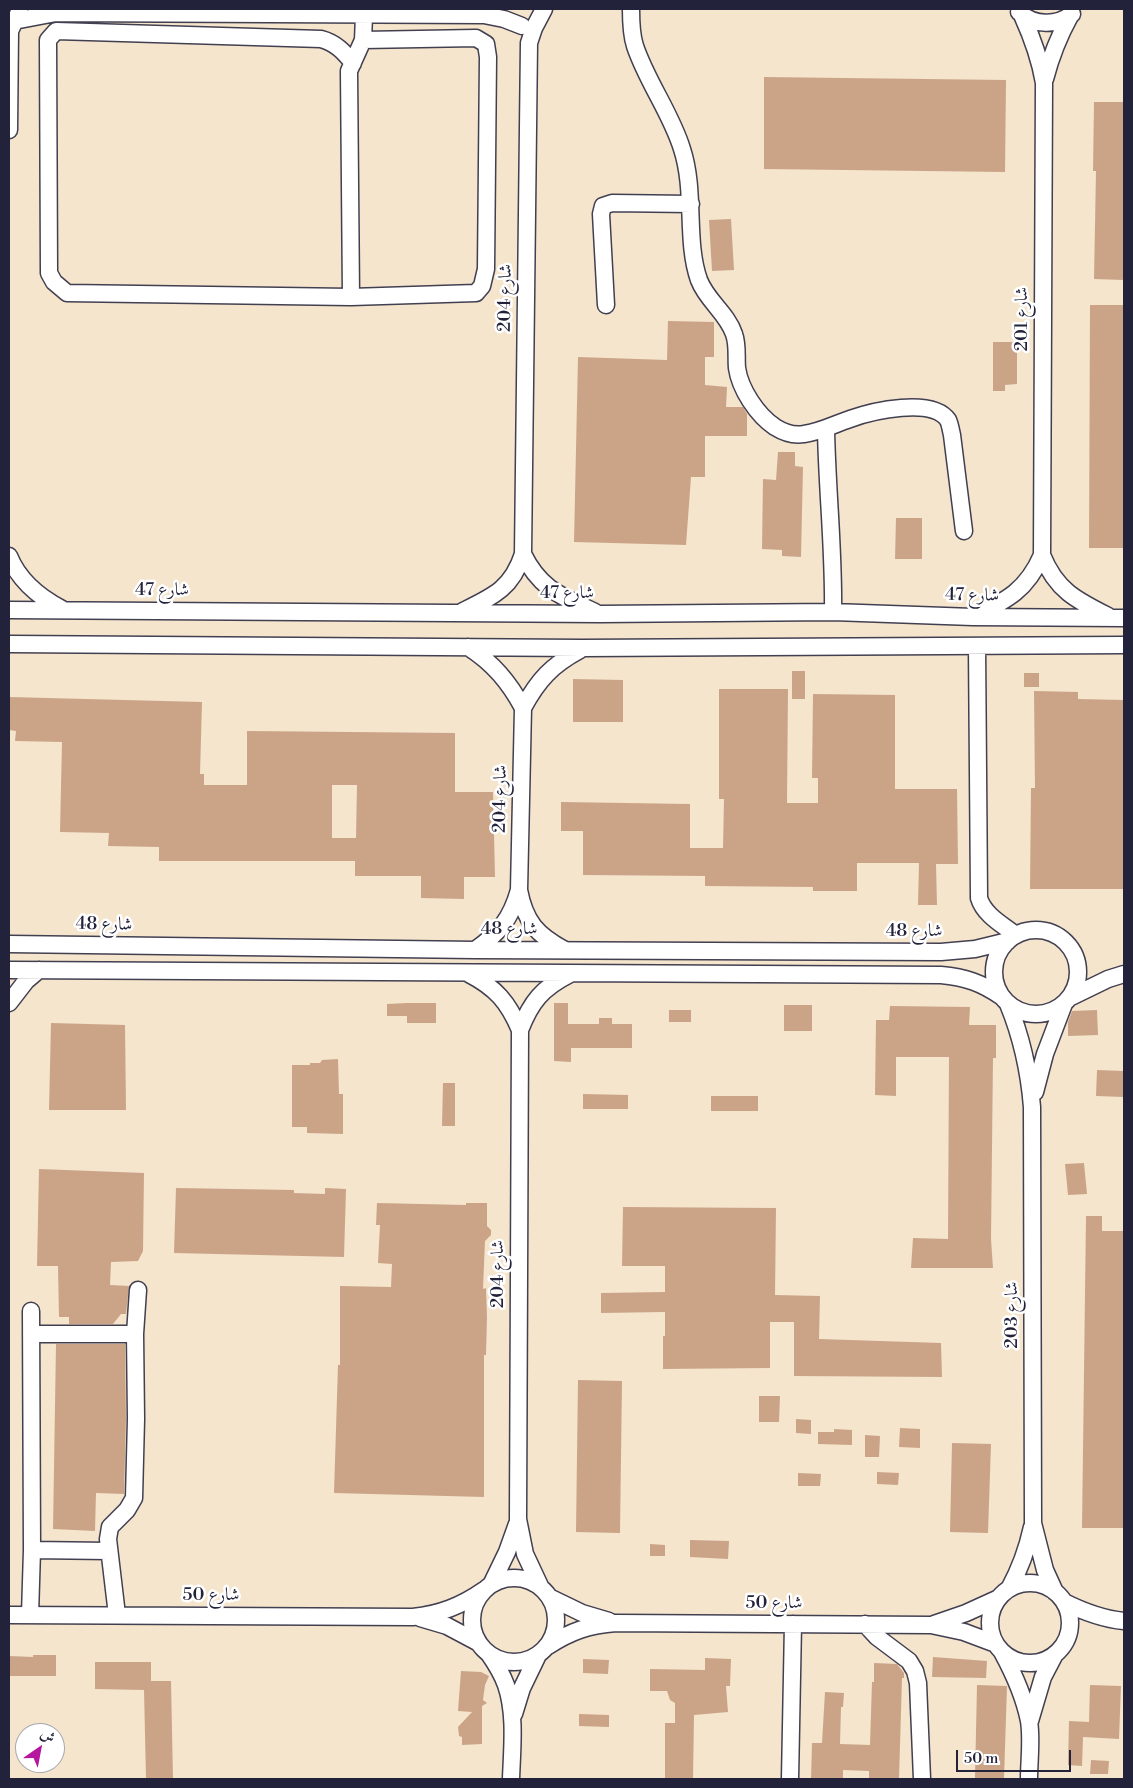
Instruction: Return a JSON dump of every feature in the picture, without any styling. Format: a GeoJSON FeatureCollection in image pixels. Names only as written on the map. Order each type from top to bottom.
{"type":"FeatureCollection","features":[{"type":"Feature","properties":{"kind":"street","name":"شارع 204"},"geometry":{"type":"LineString","coordinates":[[510,9],[522,26],[529,43]]}},
{"type":"Feature","properties":{"kind":"street","name":"شارع 204"},"geometry":{"type":"LineString","coordinates":[[458,613],[496,594],[506,586],[514,577],[524,554],[529,43],[544,9]]}},
{"type":"Feature","properties":{"kind":"street"},"geometry":{"type":"LineString","coordinates":[[630,9],[635,47],[648,77],[673,124],[688,166],[696,264],[700,281],[706,293],[734,333],[738,348],[737,368],[748,397],[764,418],[776,427],[790,433],[803,434],[826,429],[870,413],[909,408],[924,408],[936,411],[948,420],[952,435],[964,531]]}},
{"type":"Feature","properties":{"kind":"street"},"geometry":{"type":"LineString","coordinates":[[1018,12],[1040,22],[1050,23],[1074,12]]}},
{"type":"Feature","properties":{"kind":"street","name":"شارع 201"},"geometry":{"type":"LineString","coordinates":[[1018,12],[1032,37],[1040,60],[1044,83],[1042,556],[1056,582],[1067,593],[1079,601],[1118,618]]}},
{"type":"Feature","properties":{"kind":"street","name":"شارع 201"},"geometry":{"type":"LineString","coordinates":[[1044,83],[1058,37],[1074,12]]}},
{"type":"Feature","properties":{"kind":"street"},"geometry":{"type":"LineString","coordinates":[[9,130],[14,22],[56,13],[364,16],[484,15],[504,19],[522,26]]}},
{"type":"Feature","properties":{"kind":"street"},"geometry":{"type":"LineString","coordinates":[[351,297],[349,71],[363,40],[364,16]]}},
{"type":"Feature","properties":{"kind":"street"},"geometry":{"type":"LineString","coordinates":[[353,63],[339,48],[331,42],[322,39],[56,31],[48,40],[49,273],[54,282],[67,293],[351,297],[476,293],[482,286],[486,269],[488,57],[486,44],[476,38],[363,40]]}},
{"type":"Feature","properties":{"kind":"street"},"geometry":{"type":"LineString","coordinates":[[606,305],[601,214],[603,206],[612,203],[691,204]]}},
{"type":"Feature","properties":{"kind":"street"},"geometry":{"type":"LineString","coordinates":[[826,429],[827,478],[834,570],[832,612]]}},
{"type":"Feature","properties":{"kind":"street"},"geometry":{"type":"LineString","coordinates":[[524,554],[530,568],[552,590],[600,614]]}},
{"type":"Feature","properties":{"kind":"street"},"geometry":{"type":"LineString","coordinates":[[9,556],[12,565],[26,584],[44,599],[64,610]]}},
{"type":"Feature","properties":{"kind":"street","name":"شارع 201"},"geometry":{"type":"LineString","coordinates":[[973,617],[1004,602],[1016,593],[1031,576],[1042,556]]}},
{"type":"Feature","properties":{"kind":"street","name":"شارع 47"},"geometry":{"type":"LineString","coordinates":[[9,610],[600,614],[832,612],[973,617],[1118,618]]}},
{"type":"Feature","properties":{"kind":"street"},"geometry":{"type":"LineString","coordinates":[[9,644],[582,648],[1124,645]]}},
{"type":"Feature","properties":{"kind":"street"},"geometry":{"type":"LineString","coordinates":[[977,646],[979,898],[981,905],[987,913],[1012,938]]}},
{"type":"Feature","properties":{"kind":"street"},"geometry":{"type":"LineString","coordinates":[[468,647],[494,667],[510,686],[523,708]]}},
{"type":"Feature","properties":{"kind":"street","name":"شارع 204"},"geometry":{"type":"LineString","coordinates":[[475,950],[500,930],[509,918],[516,904],[519,890],[523,708],[533,689],[547,672],[582,648]]}},
{"type":"Feature","properties":{"kind":"street","name":"شارع 204"},"geometry":{"type":"LineString","coordinates":[[519,890],[522,906],[529,920],[539,933],[567,951]]}},
{"type":"Feature","properties":{"kind":"street"},"geometry":{"type":"LineString","coordinates":[[9,970],[941,975],[974,980],[988,987],[1005,1001],[1017,1010],[1036,1015],[1056,1010],[1076,988],[1078,968],[1073,953],[1064,941],[1046,931],[1025,932],[1012,938],[998,953],[994,968],[995,983],[1005,1001]]}},
{"type":"Feature","properties":{"kind":"street","name":"شارع 48"},"geometry":{"type":"LineString","coordinates":[[9,944],[567,951],[941,952],[975,949],[1012,938]]}},
{"type":"Feature","properties":{"kind":"street"},"geometry":{"type":"LineString","coordinates":[[9,1003],[26,981],[38,970]]}},
{"type":"Feature","properties":{"kind":"street","name":"شارع 204"},"geometry":{"type":"LineString","coordinates":[[467,973],[484,982],[500,995],[512,1011],[520,1030]]}},
{"type":"Feature","properties":{"kind":"street","name":"شارع 204"},"geometry":{"type":"LineString","coordinates":[[546,1592],[531,1571],[524,1554],[518,1519],[520,1030],[527,1011],[539,995],[554,982],[572,973]]}},
{"type":"Feature","properties":{"kind":"street"},"geometry":{"type":"LineString","coordinates":[[1067,1000],[1102,982],[1124,974]]}},
{"type":"Feature","properties":{"kind":"street","name":"شارع 203"},"geometry":{"type":"LineString","coordinates":[[1032,1107],[1045,1054],[1067,1000]]}},
{"type":"Feature","properties":{"kind":"street","name":"شارع 203"},"geometry":{"type":"LineString","coordinates":[[1004,1593],[1020,1568],[1026,1553],[1033,1523],[1032,1107],[1026,1054],[1018,1029],[1005,1001]]}},
{"type":"Feature","properties":{"kind":"street"},"geometry":{"type":"LineString","coordinates":[[117,1616],[108,1540],[110,1527],[127,1510],[134,1498],[136,1419],[135,1334],[138,1290]]}},
{"type":"Feature","properties":{"kind":"street"},"geometry":{"type":"LineString","coordinates":[[30,1615],[32,1550],[31,1311]]}},
{"type":"Feature","properties":{"kind":"street"},"geometry":{"type":"LineString","coordinates":[[30,1334],[135,1334]]}},
{"type":"Feature","properties":{"kind":"street","name":"شارع 204"},"geometry":{"type":"LineString","coordinates":[[488,1587],[507,1552],[518,1519]]}},
{"type":"Feature","properties":{"kind":"street","name":"شارع 203"},"geometry":{"type":"LineString","coordinates":[[1033,1523],[1045,1570],[1060,1597]]}},
{"type":"Feature","properties":{"kind":"street"},"geometry":{"type":"LineString","coordinates":[[32,1550],[110,1551]]}},
{"type":"Feature","properties":{"kind":"street"},"geometry":{"type":"LineString","coordinates":[[511,1779],[511,1703],[499,1669],[483,1649],[473,1630],[472,1616],[476,1602],[488,1587],[508,1578],[525,1579],[546,1592],[556,1609],[557,1622],[555,1635],[543,1651],[522,1688],[512,1721]]}},
{"type":"Feature","properties":{"kind":"street"},"geometry":{"type":"LineString","coordinates":[[1029,1779],[1029,1723],[1017,1682],[991,1632],[990,1620],[993,1608],[1004,1593],[1020,1584],[1032,1584],[1044,1586],[1081,1610],[1099,1617],[1124,1621]]}},
{"type":"Feature","properties":{"kind":"street","name":"شارع 50"},"geometry":{"type":"LineString","coordinates":[[9,1615],[413,1617],[451,1610],[488,1587]]}},
{"type":"Feature","properties":{"kind":"street","name":"شارع 50"},"geometry":{"type":"LineString","coordinates":[[546,1592],[582,1613],[616,1623]]}},
{"type":"Feature","properties":{"kind":"street","name":"شارع 50"},"geometry":{"type":"LineString","coordinates":[[932,1625],[966,1613],[1004,1593]]}},
{"type":"Feature","properties":{"kind":"street"},"geometry":{"type":"LineString","coordinates":[[999,1648],[1011,1659],[1033,1664],[1054,1656],[1061,1650],[1070,1632],[1070,1621],[1060,1597]]}},
{"type":"Feature","properties":{"kind":"street","name":"شارع 50"},"geometry":{"type":"LineString","coordinates":[[413,1617],[447,1626],[483,1649]]}},
{"type":"Feature","properties":{"kind":"street","name":"شارع 50"},"geometry":{"type":"LineString","coordinates":[[543,1651],[564,1636],[580,1628],[616,1623],[932,1625],[964,1632],[999,1648]]}},
{"type":"Feature","properties":{"kind":"street"},"geometry":{"type":"LineString","coordinates":[[790,1779],[793,1624]]}},
{"type":"Feature","properties":{"kind":"street"},"geometry":{"type":"LineString","coordinates":[[865,1624],[909,1662],[915,1671],[918,1683],[922,1779]]}},
{"type":"Feature","properties":{"kind":"street"},"geometry":{"type":"LineString","coordinates":[[483,1649],[500,1660],[512,1663],[525,1662],[543,1651]]}},
{"type":"Feature","properties":{"kind":"street"},"geometry":{"type":"LineString","coordinates":[[1029,1723],[1038,1692],[1054,1656]]}},
{"type":"Feature","properties":{"kind":"building"},"geometry":{"type":"Polygon","coordinates":[[[764,77],[1006,80],[1005,172],[764,169],[764,77]]]}},
{"type":"Feature","properties":{"kind":"building"},"geometry":{"type":"Polygon","coordinates":[[[1094,102],[1124,102],[1124,280],[1094,279],[1096,171],[1093,171],[1094,102]]]}},
{"type":"Feature","properties":{"kind":"building"},"geometry":{"type":"Polygon","coordinates":[[[731,219],[734,270],[712,271],[709,220],[731,219]]]}},
{"type":"Feature","properties":{"kind":"building"},"geometry":{"type":"Polygon","coordinates":[[[1090,305],[1124,305],[1124,548],[1089,548],[1090,305]]]}},
{"type":"Feature","properties":{"kind":"building"},"geometry":{"type":"Polygon","coordinates":[[[668,321],[714,322],[714,357],[705,357],[705,385],[727,387],[726,407],[743,407],[747,414],[747,436],[705,436],[705,477],[691,477],[686,545],[574,542],[578,357],[667,360],[668,321]]]}},
{"type":"Feature","properties":{"kind":"building"},"geometry":{"type":"Polygon","coordinates":[[[993,342],[1017,342],[1017,384],[1005,385],[1005,391],[993,391],[993,342]]]}},
{"type":"Feature","properties":{"kind":"building"},"geometry":{"type":"Polygon","coordinates":[[[778,452],[795,452],[795,466],[803,467],[801,557],[782,556],[782,550],[762,549],[763,479],[776,480],[778,452]]]}},
{"type":"Feature","properties":{"kind":"building"},"geometry":{"type":"Polygon","coordinates":[[[896,518],[922,518],[922,559],[895,559],[896,518]]]}},
{"type":"Feature","properties":{"kind":"building"},"geometry":{"type":"Polygon","coordinates":[[[792,671],[805,671],[805,699],[792,699],[792,671]]]}},
{"type":"Feature","properties":{"kind":"building"},"geometry":{"type":"Polygon","coordinates":[[[1024,673],[1039,673],[1039,687],[1024,687],[1024,673]]]}},
{"type":"Feature","properties":{"kind":"building"},"geometry":{"type":"Polygon","coordinates":[[[573,679],[623,680],[623,722],[573,722],[573,679]]]}},
{"type":"Feature","properties":{"kind":"building"},"geometry":{"type":"Polygon","coordinates":[[[719,689],[788,689],[787,803],[818,803],[818,778],[812,778],[813,694],[895,695],[895,789],[957,789],[958,864],[936,864],[937,905],[918,905],[919,863],[857,863],[857,891],[813,891],[813,887],[705,886],[705,876],[583,875],[583,831],[561,831],[561,802],[690,804],[690,848],[723,848],[724,799],[719,799],[719,689]]]}},
{"type":"Feature","properties":{"kind":"building"},"geometry":{"type":"Polygon","coordinates":[[[1034,691],[1078,692],[1078,699],[1124,700],[1124,889],[1030,889],[1031,788],[1035,788],[1034,691]]]}},
{"type":"Feature","properties":{"kind":"building"},"geometry":{"type":"Polygon","coordinates":[[[9,697],[202,702],[200,774],[204,774],[204,785],[247,785],[247,731],[455,733],[455,792],[493,792],[495,877],[464,877],[464,899],[421,898],[421,876],[355,876],[355,861],[159,861],[159,847],[108,846],[109,833],[60,832],[62,742],[15,741],[16,731],[9,730],[9,697]],[[332,785],[332,838],[356,838],[357,785],[332,785]]]}},
{"type":"Feature","properties":{"kind":"building"},"geometry":{"type":"Polygon","coordinates":[[[436,1003],[436,1023],[407,1023],[407,1016],[387,1016],[387,1004],[436,1003]]]}},
{"type":"Feature","properties":{"kind":"building"},"geometry":{"type":"Polygon","coordinates":[[[554,1003],[568,1003],[568,1024],[599,1024],[599,1018],[612,1018],[612,1024],[632,1024],[632,1048],[571,1048],[571,1062],[554,1061],[554,1003]]]}},
{"type":"Feature","properties":{"kind":"building"},"geometry":{"type":"Polygon","coordinates":[[[784,1005],[812,1005],[812,1031],[784,1031],[784,1005]]]}},
{"type":"Feature","properties":{"kind":"building"},"geometry":{"type":"Polygon","coordinates":[[[890,1006],[970,1007],[969,1025],[996,1025],[996,1058],[993,1058],[991,1239],[993,1268],[911,1268],[913,1238],[948,1239],[949,1057],[896,1057],[896,1096],[875,1095],[876,1020],[889,1020],[890,1006]]]}},
{"type":"Feature","properties":{"kind":"building"},"geometry":{"type":"Polygon","coordinates":[[[669,1010],[691,1010],[691,1022],[669,1022],[669,1010]]]}},
{"type":"Feature","properties":{"kind":"building"},"geometry":{"type":"Polygon","coordinates":[[[1097,1010],[1098,1035],[1068,1036],[1068,1022],[1072,1011],[1097,1010]]]}},
{"type":"Feature","properties":{"kind":"building"},"geometry":{"type":"Polygon","coordinates":[[[51,1023],[125,1025],[126,1110],[49,1110],[51,1023]]]}},
{"type":"Feature","properties":{"kind":"building"},"geometry":{"type":"Polygon","coordinates":[[[338,1059],[339,1094],[343,1094],[343,1134],[307,1133],[307,1127],[292,1127],[292,1065],[310,1065],[310,1063],[320,1063],[322,1060],[338,1059]]]}},
{"type":"Feature","properties":{"kind":"building"},"geometry":{"type":"Polygon","coordinates":[[[1097,1070],[1124,1071],[1124,1097],[1096,1096],[1097,1070]]]}},
{"type":"Feature","properties":{"kind":"building"},"geometry":{"type":"Polygon","coordinates":[[[443,1083],[455,1083],[455,1126],[442,1126],[443,1083]]]}},
{"type":"Feature","properties":{"kind":"building"},"geometry":{"type":"Polygon","coordinates":[[[583,1094],[628,1095],[628,1109],[583,1109],[583,1094]]]}},
{"type":"Feature","properties":{"kind":"building"},"geometry":{"type":"Polygon","coordinates":[[[711,1096],[758,1096],[758,1111],[711,1111],[711,1096]]]}},
{"type":"Feature","properties":{"kind":"building"},"geometry":{"type":"Polygon","coordinates":[[[1084,1163],[1087,1194],[1068,1195],[1065,1164],[1084,1163]]]}},
{"type":"Feature","properties":{"kind":"building"},"geometry":{"type":"Polygon","coordinates":[[[39,1169],[144,1173],[143,1251],[138,1261],[111,1262],[110,1285],[129,1286],[126,1314],[121,1314],[113,1324],[69,1324],[69,1317],[59,1317],[58,1266],[37,1266],[39,1169]]]}},
{"type":"Feature","properties":{"kind":"building"},"geometry":{"type":"Polygon","coordinates":[[[176,1188],[294,1190],[294,1193],[325,1194],[325,1188],[346,1189],[344,1257],[174,1253],[176,1188]]]}},
{"type":"Feature","properties":{"kind":"building"},"geometry":{"type":"Polygon","coordinates":[[[377,1203],[466,1205],[466,1203],[487,1203],[487,1226],[491,1230],[491,1235],[485,1241],[483,1289],[486,1288],[487,1317],[486,1355],[484,1355],[484,1497],[334,1493],[338,1365],[340,1365],[340,1286],[391,1287],[392,1264],[378,1263],[380,1225],[376,1225],[377,1203]]]}},
{"type":"Feature","properties":{"kind":"building"},"geometry":{"type":"Polygon","coordinates":[[[623,1207],[776,1208],[775,1295],[820,1296],[819,1339],[941,1343],[942,1377],[794,1376],[794,1322],[770,1322],[770,1368],[663,1369],[665,1312],[601,1313],[601,1293],[665,1292],[665,1266],[622,1266],[623,1207]]]}},
{"type":"Feature","properties":{"kind":"building"},"geometry":{"type":"Polygon","coordinates":[[[1086,1216],[1102,1216],[1102,1231],[1124,1231],[1124,1528],[1082,1528],[1086,1216]]]}},
{"type":"Feature","properties":{"kind":"building"},"geometry":{"type":"Polygon","coordinates":[[[56,1344],[125,1344],[124,1494],[96,1493],[95,1531],[53,1529],[56,1344]]]}},
{"type":"Feature","properties":{"kind":"building"},"geometry":{"type":"Polygon","coordinates":[[[578,1380],[622,1381],[620,1533],[576,1532],[578,1380]]]}},
{"type":"Feature","properties":{"kind":"building"},"geometry":{"type":"Polygon","coordinates":[[[759,1396],[780,1396],[779,1422],[759,1422],[759,1396]]]}},
{"type":"Feature","properties":{"kind":"building"},"geometry":{"type":"Polygon","coordinates":[[[796,1419],[811,1420],[811,1434],[796,1433],[796,1419]]]}},
{"type":"Feature","properties":{"kind":"building"},"geometry":{"type":"Polygon","coordinates":[[[900,1428],[920,1429],[920,1448],[899,1447],[900,1428]]]}},
{"type":"Feature","properties":{"kind":"building"},"geometry":{"type":"Polygon","coordinates":[[[834,1429],[852,1430],[852,1445],[818,1444],[818,1432],[834,1432],[834,1429]]]}},
{"type":"Feature","properties":{"kind":"building"},"geometry":{"type":"Polygon","coordinates":[[[865,1435],[880,1436],[879,1457],[865,1457],[865,1435]]]}},
{"type":"Feature","properties":{"kind":"building"},"geometry":{"type":"Polygon","coordinates":[[[952,1443],[991,1444],[988,1533],[950,1532],[952,1443]]]}},
{"type":"Feature","properties":{"kind":"building"},"geometry":{"type":"Polygon","coordinates":[[[877,1472],[899,1473],[898,1485],[877,1484],[877,1472]]]}},
{"type":"Feature","properties":{"kind":"building"},"geometry":{"type":"Polygon","coordinates":[[[798,1473],[821,1474],[820,1486],[798,1486],[798,1473]]]}},
{"type":"Feature","properties":{"kind":"building"},"geometry":{"type":"Polygon","coordinates":[[[690,1540],[729,1541],[728,1559],[690,1557],[690,1540]]]}},
{"type":"Feature","properties":{"kind":"building"},"geometry":{"type":"Polygon","coordinates":[[[650,1544],[665,1545],[665,1556],[650,1556],[650,1544]]]}},
{"type":"Feature","properties":{"kind":"building"},"geometry":{"type":"Polygon","coordinates":[[[33,1655],[56,1655],[56,1676],[9,1676],[9,1656],[33,1657],[33,1655]]]}},
{"type":"Feature","properties":{"kind":"building"},"geometry":{"type":"Polygon","coordinates":[[[933,1657],[987,1661],[986,1678],[932,1677],[933,1657]]]}},
{"type":"Feature","properties":{"kind":"building"},"geometry":{"type":"Polygon","coordinates":[[[705,1658],[731,1659],[730,1686],[726,1686],[728,1712],[694,1715],[693,1779],[665,1779],[665,1723],[675,1723],[675,1703],[670,1700],[667,1691],[650,1691],[650,1669],[705,1670],[705,1658]]]}},
{"type":"Feature","properties":{"kind":"building"},"geometry":{"type":"Polygon","coordinates":[[[583,1659],[609,1660],[608,1674],[583,1673],[583,1659]]]}},
{"type":"Feature","properties":{"kind":"building"},"geometry":{"type":"Polygon","coordinates":[[[95,1662],[151,1662],[151,1681],[171,1681],[173,1779],[146,1779],[144,1690],[95,1689],[95,1662]]]}},
{"type":"Feature","properties":{"kind":"building"},"geometry":{"type":"Polygon","coordinates":[[[874,1663],[897,1664],[904,1673],[904,1678],[902,1678],[899,1779],[869,1779],[869,1771],[843,1770],[843,1779],[811,1779],[812,1743],[822,1743],[825,1692],[844,1693],[843,1707],[841,1707],[840,1744],[870,1745],[874,1663]]]}},
{"type":"Feature","properties":{"kind":"building"},"geometry":{"type":"Polygon","coordinates":[[[461,1671],[481,1672],[489,1676],[485,1685],[483,1700],[487,1703],[482,1706],[482,1744],[462,1745],[462,1737],[459,1736],[458,1727],[472,1712],[458,1711],[461,1671]]]}},
{"type":"Feature","properties":{"kind":"building"},"geometry":{"type":"Polygon","coordinates":[[[977,1685],[1007,1686],[1004,1779],[975,1778],[977,1685]]]}},
{"type":"Feature","properties":{"kind":"building"},"geometry":{"type":"Polygon","coordinates":[[[1090,1685],[1121,1686],[1119,1739],[1083,1737],[1082,1766],[1068,1765],[1069,1721],[1089,1722],[1090,1685]]]}},
{"type":"Feature","properties":{"kind":"building"},"geometry":{"type":"Polygon","coordinates":[[[579,1714],[609,1715],[609,1727],[579,1726],[579,1714]]]}},
{"type":"Feature","properties":{"kind":"building"},"geometry":{"type":"Polygon","coordinates":[[[1091,1760],[1109,1761],[1108,1774],[1090,1774],[1091,1760]]]}}]}
